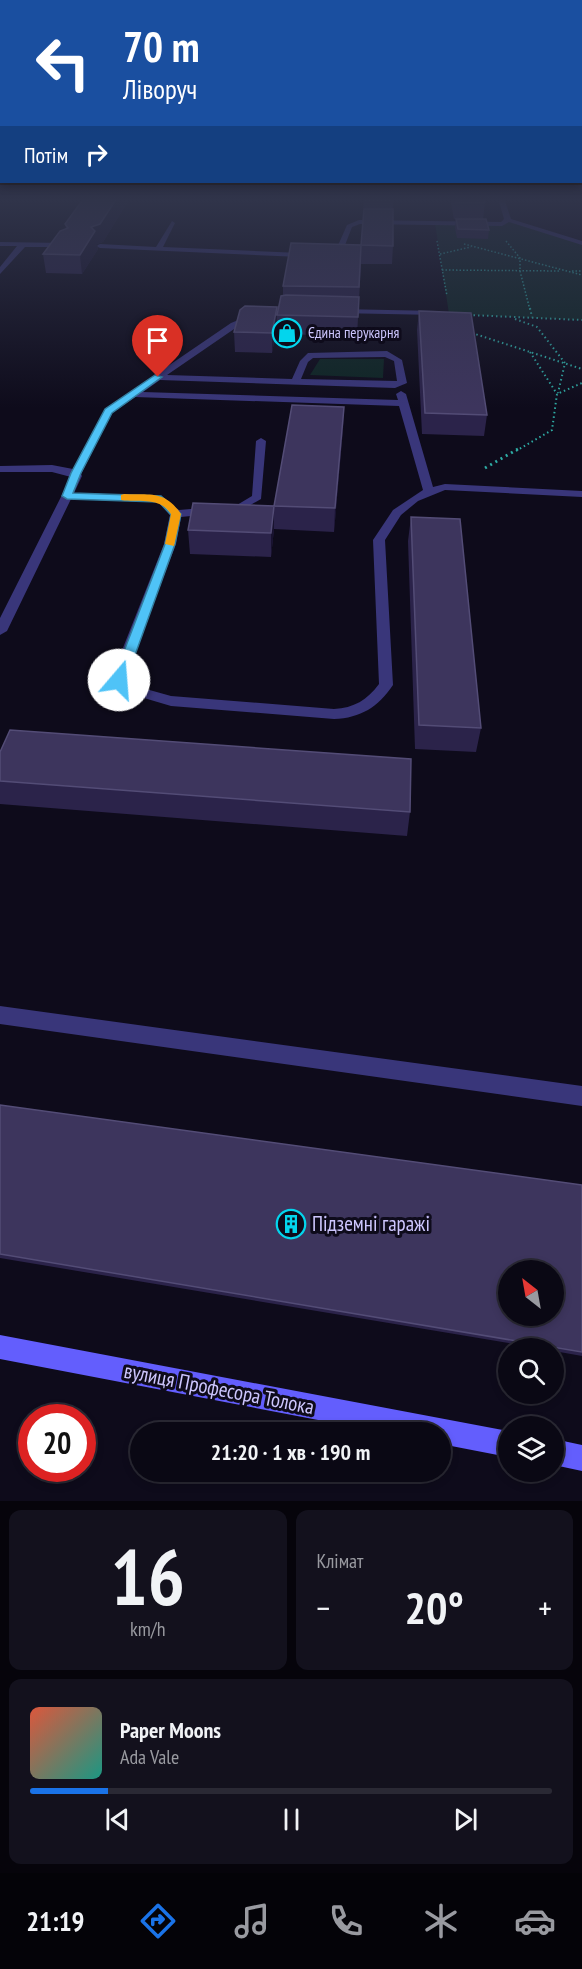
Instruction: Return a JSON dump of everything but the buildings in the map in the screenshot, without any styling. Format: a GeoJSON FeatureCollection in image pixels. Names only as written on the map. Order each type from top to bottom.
{"type":"FeatureCollection","features":[{"type":"Feature","properties":{"kind":"street","name":"вулиця Професора Толока"},"geometry":{"type":"LineString","coordinates":[[0,1347],[498,1442]]}},
{"type":"Feature","properties":{"kind":"street"},"geometry":{"type":"LineString","coordinates":[[564,1454],[582,1458]]}},
{"type":"Feature","properties":{"kind":"lane"},"geometry":{"type":"LineString","coordinates":[[333,310],[449,314]]}},
{"type":"Feature","properties":{"kind":"lane"},"geometry":{"type":"LineString","coordinates":[[0,632],[108,411],[234,325],[264,313]]}},
{"type":"Feature","properties":{"kind":"lane"},"geometry":{"type":"LineString","coordinates":[[295,382],[304,361],[311,355],[387,354],[398,360],[403,403],[428,490]]}},
{"type":"Feature","properties":{"kind":"lane"},"geometry":{"type":"LineString","coordinates":[[158,377],[400,385]]}},
{"type":"Feature","properties":{"kind":"lane"},"geometry":{"type":"LineString","coordinates":[[130,394],[403,403]]}},
{"type":"Feature","properties":{"kind":"lane"},"geometry":{"type":"LineString","coordinates":[[176,514],[240,508],[257,497],[261,441]]}},
{"type":"Feature","properties":{"kind":"lane"},"geometry":{"type":"LineString","coordinates":[[0,468],[55,469],[76,473]]}},
{"type":"Feature","properties":{"kind":"lane"},"geometry":{"type":"LineString","coordinates":[[176,514],[170,544],[122,668],[119,680],[122,687],[171,701],[351,714],[366,709],[386,685],[379,540],[384,526],[395,514],[428,490],[451,487],[582,494]]}},
{"type":"Feature","properties":{"kind":"lane"},"geometry":{"type":"LineString","coordinates":[[67,496],[161,499],[176,514]]}},
{"type":"Feature","properties":{"kind":"lane"},"geometry":{"type":"LineString","coordinates":[[0,1015],[582,1096]]}},
{"type":"Feature","properties":{"kind":"path"},"geometry":{"type":"LineString","coordinates":[[556,268],[582,275]]}},
{"type":"Feature","properties":{"kind":"path"},"geometry":{"type":"LineString","coordinates":[[582,271],[442,270],[449,314],[582,320]]}},
{"type":"Feature","properties":{"kind":"path"},"geometry":{"type":"LineString","coordinates":[[520,271],[532,317]]}},
{"type":"Feature","properties":{"kind":"path"},"geometry":{"type":"LineString","coordinates":[[503,316],[537,327],[565,363]]}},
{"type":"Feature","properties":{"kind":"path"},"geometry":{"type":"LineString","coordinates":[[468,332],[582,369]]}},
{"type":"Feature","properties":{"kind":"path"},"geometry":{"type":"LineString","coordinates":[[529,352],[557,394]]}},
{"type":"Feature","properties":{"kind":"path"},"geometry":{"type":"LineString","coordinates":[[451,487],[552,430],[557,394],[565,363]]}},
{"type":"Feature","properties":{"kind":"path"},"geometry":{"type":"LineString","coordinates":[[557,394],[582,383]]}},
{"type":"Feature","properties":{"kind":"green space"},"geometry":{"type":"Polygon","coordinates":[[[442,268],[582,268],[582,320],[449,314],[442,268]]]}},
{"type":"Feature","properties":{"kind":"green space"},"geometry":{"type":"Polygon","coordinates":[[[320,359],[384,359],[383,378],[310,375],[320,359]]]}},
{"type":"Feature","properties":{"kind":"slow traffic"},"geometry":{"type":"LineString","coordinates":[[124,497],[161,499],[170,505],[176,514],[176,526],[170,544]]}},
{"type":"Feature","properties":{"kind":"place","name":"Єдина перукарня"},"geometry":{"type":"Point","coordinates":[287,333]}},
{"type":"Feature","properties":{"kind":"place","name":"Підземні гаражі"},"geometry":{"type":"Point","coordinates":[291,1224]}},
{"type":"Feature","properties":{"kind":"route"},"geometry":{"type":"LineString","coordinates":[[119,680],[170,544],[176,526],[176,514],[170,505],[161,499],[67,496],[77,476],[76,473],[108,411],[158,377]]}}]}
